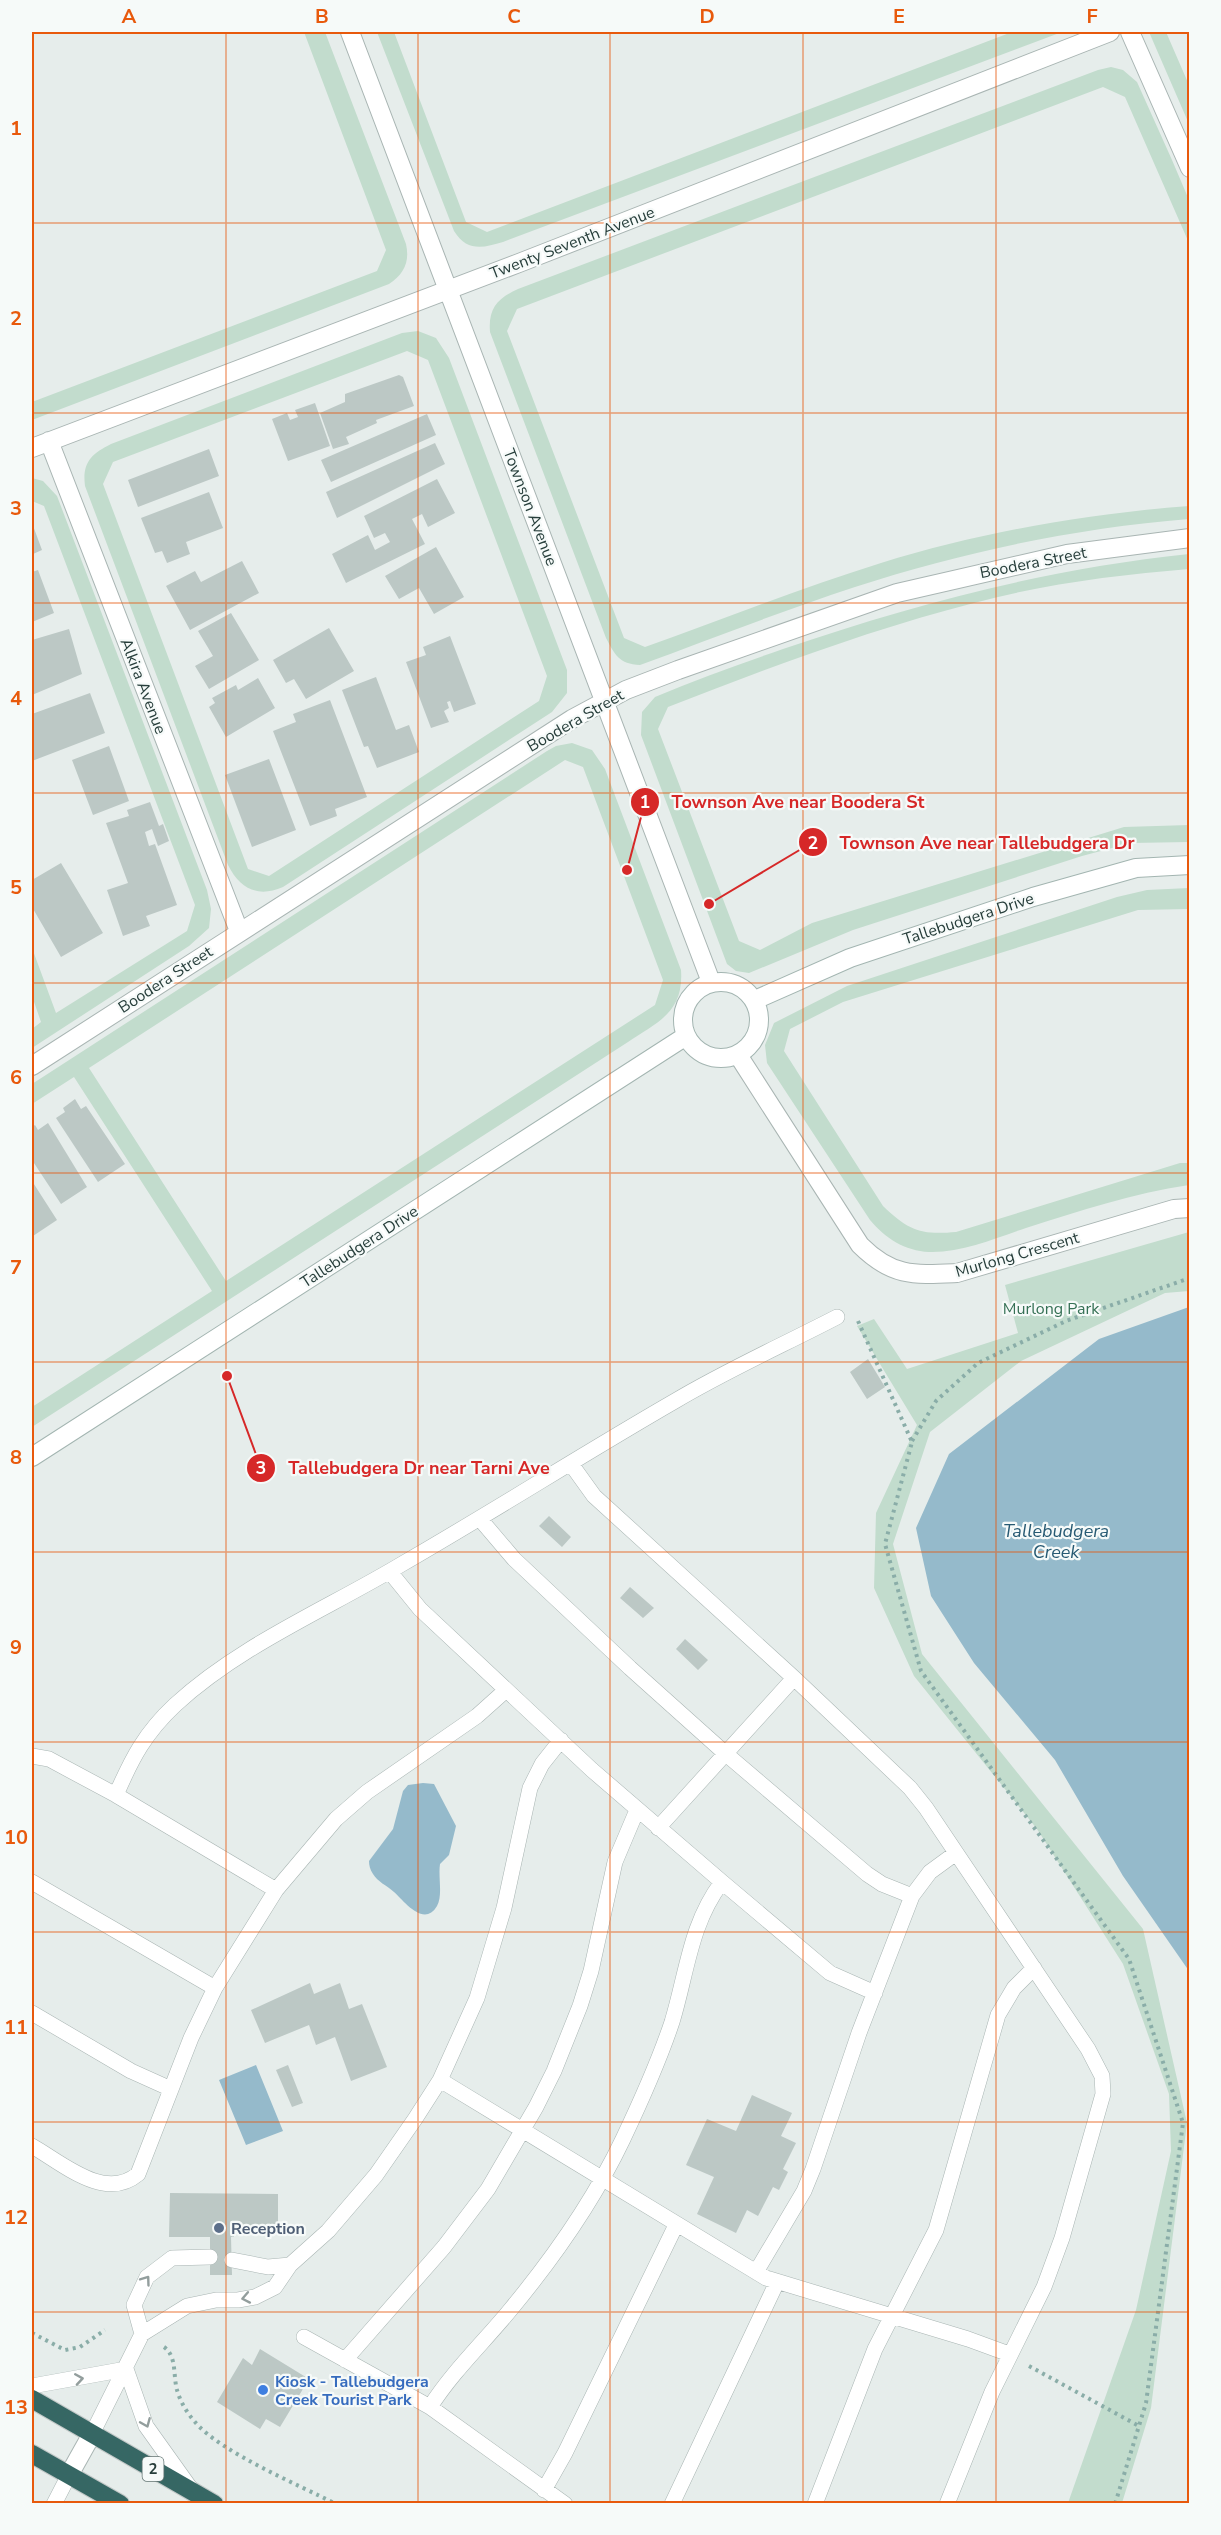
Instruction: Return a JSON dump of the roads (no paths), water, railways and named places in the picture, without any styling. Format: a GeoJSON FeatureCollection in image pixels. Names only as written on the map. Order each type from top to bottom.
{"type":"FeatureCollection","features":[{"type":"Feature","properties":{"kind":"highway","name":"2"},"geometry":{"type":"LineString","coordinates":[[32,2399],[214,2504]]}},
{"type":"Feature","properties":{"kind":"highway"},"geometry":{"type":"LineString","coordinates":[[32,2454],[120,2504]]}},
{"type":"Feature","properties":{"kind":"street","name":"Townson Avenue"},"geometry":{"type":"LineString","coordinates":[[350,32],[606,700],[711,982]]}},
{"type":"Feature","properties":{"kind":"street","name":"Twenty Seventh Avenue"},"geometry":{"type":"LineString","coordinates":[[32,448],[448,290],[1110,32]]}},
{"type":"Feature","properties":{"kind":"street"},"geometry":{"type":"LineString","coordinates":[[1130,32],[1190,168]]}},
{"type":"Feature","properties":{"kind":"street","name":"Alkira Avenue"},"geometry":{"type":"LineString","coordinates":[[49,441],[239,931]]}},
{"type":"Feature","properties":{"kind":"street","name":"Boodera Street"},"geometry":{"type":"LineString","coordinates":[[32,1066],[239,931],[572,719],[606,700],[678,670],[897,593],[1067,554],[1190,538]]}},
{"type":"Feature","properties":{"kind":"street","name":"Tallebudgera Drive"},"geometry":{"type":"LineString","coordinates":[[755,1000],[850,958],[1052,891],[1136,868],[1190,865]]}},
{"type":"Feature","properties":{"kind":"street"},"geometry":{"type":"LineString","coordinates":[[711,982],[736,984],[755,1000],[760,1025],[749,1047],[738,1055],[714,1058],[703,1054],[686,1036],[683,1023],[684,1010],[689,998],[698,988],[711,982]]}},
{"type":"Feature","properties":{"kind":"street","name":"Tallebudgera Drive"},"geometry":{"type":"LineString","coordinates":[[32,1457],[686,1036]]}},
{"type":"Feature","properties":{"kind":"street","name":"Murlong Crescent"},"geometry":{"type":"LineString","coordinates":[[738,1055],[860,1245],[878,1263],[899,1271],[926,1275],[957,1273],[1174,1209],[1190,1208]]}},
{"type":"Feature","properties":{"kind":"street"},"geometry":{"type":"LineString","coordinates":[[69,2475],[92,2434]]}},
{"type":"Feature","properties":{"kind":"lane"},"geometry":{"type":"LineString","coordinates":[[116,1795],[139,1745],[176,1704],[209,1678],[249,1652],[390,1572],[677,1400],[837,1317]]}},
{"type":"Feature","properties":{"kind":"lane"},"geometry":{"type":"LineString","coordinates":[[571,1464],[594,1496],[794,1678],[910,1788],[1034,1968],[1097,2063],[1102,2076],[1103,2094],[1054,2264],[1009,2354],[947,2504]]}},
{"type":"Feature","properties":{"kind":"lane"},"geometry":{"type":"LineString","coordinates":[[480,1519],[514,1559],[726,1754],[867,1874],[882,1884],[912,1896]]}},
{"type":"Feature","properties":{"kind":"lane"},"geometry":{"type":"LineString","coordinates":[[390,1572],[420,1608],[657,1828],[830,1973],[875,1993]]}},
{"type":"Feature","properties":{"kind":"lane"},"geometry":{"type":"LineString","coordinates":[[657,1828],[794,1678]]}},
{"type":"Feature","properties":{"kind":"lane"},"geometry":{"type":"LineString","coordinates":[[32,2146],[95,2181],[118,2185],[129,2181],[144,2164],[171,2089],[215,1988],[276,1890],[301,1857],[351,1806],[396,1769],[477,1716],[506,1690]]}},
{"type":"Feature","properties":{"kind":"lane"},"geometry":{"type":"LineString","coordinates":[[92,2434],[142,2334],[187,2306],[216,2300],[238,2300],[267,2292],[275,2287],[290,2265],[328,2231],[376,2175],[440,2080],[477,1998],[504,1908],[530,1788],[542,1764],[561,1740]]}},
{"type":"Feature","properties":{"kind":"lane"},"geometry":{"type":"LineString","coordinates":[[32,1756],[49,1759],[116,1795],[276,1890]]}},
{"type":"Feature","properties":{"kind":"lane"},"geometry":{"type":"LineString","coordinates":[[345,2360],[463,2222],[488,2189],[523,2132],[554,2071],[580,2006],[591,1971],[615,1862],[637,1810]]}},
{"type":"Feature","properties":{"kind":"lane"},"geometry":{"type":"LineString","coordinates":[[756,2272],[804,2191],[912,1896],[930,1872],[956,1853]]}},
{"type":"Feature","properties":{"kind":"lane"},"geometry":{"type":"LineString","coordinates":[[32,1882],[215,1988]]}},
{"type":"Feature","properties":{"kind":"lane"},"geometry":{"type":"LineString","coordinates":[[430,2407],[449,2378],[544,2268],[623,2140],[660,2055],[680,1994],[697,1923],[708,1900],[722,1882]]}},
{"type":"Feature","properties":{"kind":"lane"},"geometry":{"type":"LineString","coordinates":[[815,2504],[890,2317],[936,2230],[998,2015],[1014,1988],[1034,1968]]}},
{"type":"Feature","properties":{"kind":"lane"},"geometry":{"type":"LineString","coordinates":[[32,2013],[131,2071],[171,2089]]}},
{"type":"Feature","properties":{"kind":"lane"},"geometry":{"type":"LineString","coordinates":[[440,2080],[756,2272],[777,2282],[968,2339],[1009,2354]]}},
{"type":"Feature","properties":{"kind":"lane"},"geometry":{"type":"LineString","coordinates":[[544,2490],[565,2453],[676,2225]]}},
{"type":"Feature","properties":{"kind":"lane"},"geometry":{"type":"LineString","coordinates":[[142,2334],[134,2305],[147,2277],[172,2258],[210,2257]]}},
{"type":"Feature","properties":{"kind":"lane"},"geometry":{"type":"LineString","coordinates":[[231,2260],[268,2267],[290,2265]]}},
{"type":"Feature","properties":{"kind":"lane"},"geometry":{"type":"LineString","coordinates":[[672,2504],[777,2282]]}},
{"type":"Feature","properties":{"kind":"lane"},"geometry":{"type":"LineString","coordinates":[[304,2337],[430,2407],[565,2504]]}},
{"type":"Feature","properties":{"kind":"lane"},"geometry":{"type":"LineString","coordinates":[[32,2386],[126,2369]]}},
{"type":"Feature","properties":{"kind":"lane"},"geometry":{"type":"LineString","coordinates":[[126,2369],[139,2398],[146,2426],[192,2491]]}},
{"type":"Feature","properties":{"kind":"lane"},"geometry":{"type":"LineString","coordinates":[[54,2504],[69,2475]]}},
{"type":"Feature","properties":{"kind":"water","name":"Tallebudgera Creek"},"geometry":{"type":"Polygon","coordinates":[[[1190,1307],[1189,1971],[1123,1876],[1055,1760],[974,1663],[931,1596],[916,1528],[949,1454],[1099,1339],[1190,1307]]]}},
{"type":"Feature","properties":{"kind":"water"},"geometry":{"type":"Polygon","coordinates":[[[434,1784],[456,1826],[449,1855],[440,1864],[439,1902],[432,1912],[420,1914],[377,1879],[371,1871],[369,1861],[393,1829],[403,1791],[408,1785],[434,1784]]]}},
{"type":"Feature","properties":{"kind":"water"},"geometry":{"type":"Polygon","coordinates":[[[256,2065],[283,2131],[246,2145],[219,2080],[256,2065]]]}},
{"type":"Feature","properties":{"kind":"place","name":"Townson Ave near Boodera St"},"geometry":{"type":"Point","coordinates":[627,870]}},
{"type":"Feature","properties":{"kind":"place","name":"Townson Ave near Tallebudgera Dr"},"geometry":{"type":"Point","coordinates":[709,904]}},
{"type":"Feature","properties":{"kind":"place","name":"Tallebudgera Dr near Tarni Ave"},"geometry":{"type":"Point","coordinates":[227,1376]}},
{"type":"Feature","properties":{"kind":"place","name":"Reception"},"geometry":{"type":"Point","coordinates":[219,2228]}},
{"type":"Feature","properties":{"kind":"place","name":"Kiosk - Tallebudgera Creek Tourist Park"},"geometry":{"type":"Point","coordinates":[263,2390]}},
{"type":"Feature","properties":{"kind":"park label","name":"Murlong Park"},"geometry":{"type":"Point","coordinates":[1051,1308]}}]}
